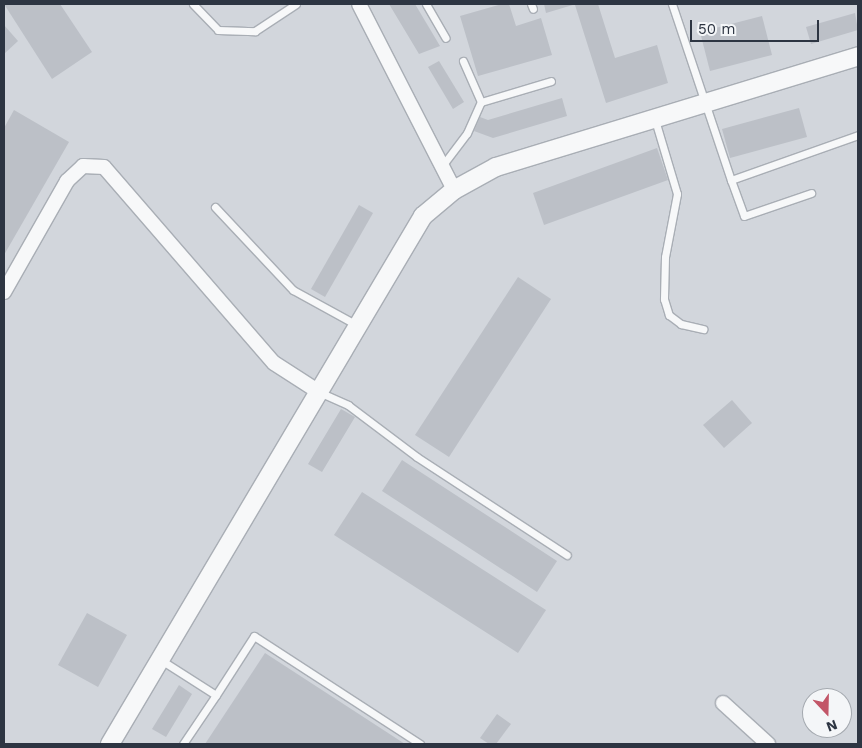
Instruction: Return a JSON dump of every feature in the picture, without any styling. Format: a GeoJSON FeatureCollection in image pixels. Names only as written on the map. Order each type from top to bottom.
{"type":"FeatureCollection","features":[{"type":"Feature","properties":{"kind":"street"},"geometry":{"type":"LineString","coordinates":[[359,4],[454,190]]}},
{"type":"Feature","properties":{"kind":"street"},"geometry":{"type":"LineString","coordinates":[[110,744],[423,216],[454,190],[496,167],[655,120],[858,56]]}},
{"type":"Feature","properties":{"kind":"street"},"geometry":{"type":"LineString","coordinates":[[4,292],[67,181],[83,166],[104,168],[274,363],[320,392]]}},
{"type":"Feature","properties":{"kind":"street"},"geometry":{"type":"LineString","coordinates":[[723,703],[768,744]]}},
{"type":"Feature","properties":{"kind":"lane"},"geometry":{"type":"LineString","coordinates":[[193,4],[218,30],[255,32],[296,4]]}},
{"type":"Feature","properties":{"kind":"lane"},"geometry":{"type":"LineString","coordinates":[[426,4],[446,38]]}},
{"type":"Feature","properties":{"kind":"lane"},"geometry":{"type":"LineString","coordinates":[[672,4],[699,77],[705,104],[744,216],[811,193]]}},
{"type":"Feature","properties":{"kind":"lane"},"geometry":{"type":"LineString","coordinates":[[442,166],[467,133],[481,102],[463,61]]}},
{"type":"Feature","properties":{"kind":"lane"},"geometry":{"type":"LineString","coordinates":[[481,102],[551,81]]}},
{"type":"Feature","properties":{"kind":"lane"},"geometry":{"type":"LineString","coordinates":[[655,120],[677,194],[666,257],[664,299],[669,315],[681,324],[703,329]]}},
{"type":"Feature","properties":{"kind":"lane"},"geometry":{"type":"LineString","coordinates":[[731,180],[858,135]]}},
{"type":"Feature","properties":{"kind":"lane"},"geometry":{"type":"LineString","coordinates":[[215,207],[293,290],[358,326]]}},
{"type":"Feature","properties":{"kind":"lane"},"geometry":{"type":"LineString","coordinates":[[320,392],[348,405],[417,457],[567,556]]}},
{"type":"Feature","properties":{"kind":"lane"},"geometry":{"type":"LineString","coordinates":[[183,744],[254,636],[420,744]]}},
{"type":"Feature","properties":{"kind":"lane"},"geometry":{"type":"LineString","coordinates":[[161,659],[216,695]]}},
{"type":"Feature","properties":{"kind":"shaded area"},"geometry":{"type":"Polygon","coordinates":[[[4,4],[858,4],[858,744],[4,744],[4,4]]]}},
{"type":"Feature","properties":{"kind":"building"},"geometry":{"type":"Polygon","coordinates":[[[4,4],[60,4],[92,52],[52,79],[4,4]]]}},
{"type":"Feature","properties":{"kind":"building"},"geometry":{"type":"Polygon","coordinates":[[[389,4],[415,4],[440,46],[419,54],[389,4]]]}},
{"type":"Feature","properties":{"kind":"building"},"geometry":{"type":"Polygon","coordinates":[[[502,4],[509,4],[516,26],[541,18],[552,55],[478,76],[460,16],[502,4]]]}},
{"type":"Feature","properties":{"kind":"building"},"geometry":{"type":"Polygon","coordinates":[[[544,4],[576,4],[546,13],[544,4]]]}},
{"type":"Feature","properties":{"kind":"building"},"geometry":{"type":"Polygon","coordinates":[[[598,4],[615,58],[657,45],[668,83],[606,103],[575,5],[598,4]]]}},
{"type":"Feature","properties":{"kind":"building"},"geometry":{"type":"Polygon","coordinates":[[[855,13],[858,30],[811,44],[806,27],[855,13]]]}},
{"type":"Feature","properties":{"kind":"building"},"geometry":{"type":"Polygon","coordinates":[[[762,16],[772,55],[710,71],[700,32],[762,16]]]}},
{"type":"Feature","properties":{"kind":"building"},"geometry":{"type":"Polygon","coordinates":[[[4,25],[18,41],[4,54],[4,25]]]}},
{"type":"Feature","properties":{"kind":"building"},"geometry":{"type":"Polygon","coordinates":[[[439,61],[464,102],[453,109],[428,67],[439,61]]]}},
{"type":"Feature","properties":{"kind":"building"},"geometry":{"type":"Polygon","coordinates":[[[562,98],[567,116],[493,138],[474,131],[480,117],[488,120],[562,98]]]}},
{"type":"Feature","properties":{"kind":"building"},"geometry":{"type":"Polygon","coordinates":[[[799,108],[807,137],[730,158],[722,129],[799,108]]]}},
{"type":"Feature","properties":{"kind":"building"},"geometry":{"type":"Polygon","coordinates":[[[14,110],[69,142],[4,255],[4,128],[14,110]]]}},
{"type":"Feature","properties":{"kind":"building"},"geometry":{"type":"Polygon","coordinates":[[[657,148],[668,180],[544,225],[533,193],[657,148]]]}},
{"type":"Feature","properties":{"kind":"building"},"geometry":{"type":"Polygon","coordinates":[[[359,205],[373,213],[325,297],[311,289],[359,205]]]}},
{"type":"Feature","properties":{"kind":"building"},"geometry":{"type":"Polygon","coordinates":[[[518,277],[551,299],[449,457],[415,435],[518,277]]]}},
{"type":"Feature","properties":{"kind":"building"},"geometry":{"type":"Polygon","coordinates":[[[732,400],[752,423],[724,448],[703,425],[732,400]]]}},
{"type":"Feature","properties":{"kind":"building"},"geometry":{"type":"Polygon","coordinates":[[[341,409],[355,417],[322,472],[308,464],[341,409]]]}},
{"type":"Feature","properties":{"kind":"building"},"geometry":{"type":"Polygon","coordinates":[[[402,460],[557,561],[537,592],[382,491],[402,460]]]}},
{"type":"Feature","properties":{"kind":"building"},"geometry":{"type":"Polygon","coordinates":[[[362,492],[546,610],[518,653],[334,535],[362,492]]]}},
{"type":"Feature","properties":{"kind":"building"},"geometry":{"type":"Polygon","coordinates":[[[87,613],[127,635],[98,687],[58,665],[87,613]]]}},
{"type":"Feature","properties":{"kind":"building"},"geometry":{"type":"Polygon","coordinates":[[[265,653],[405,744],[205,744],[265,653]]]}},
{"type":"Feature","properties":{"kind":"building"},"geometry":{"type":"Polygon","coordinates":[[[179,685],[192,694],[166,737],[152,729],[179,685]]]}},
{"type":"Feature","properties":{"kind":"building"},"geometry":{"type":"Polygon","coordinates":[[[497,714],[511,724],[496,744],[489,744],[480,738],[497,714]]]}}]}
